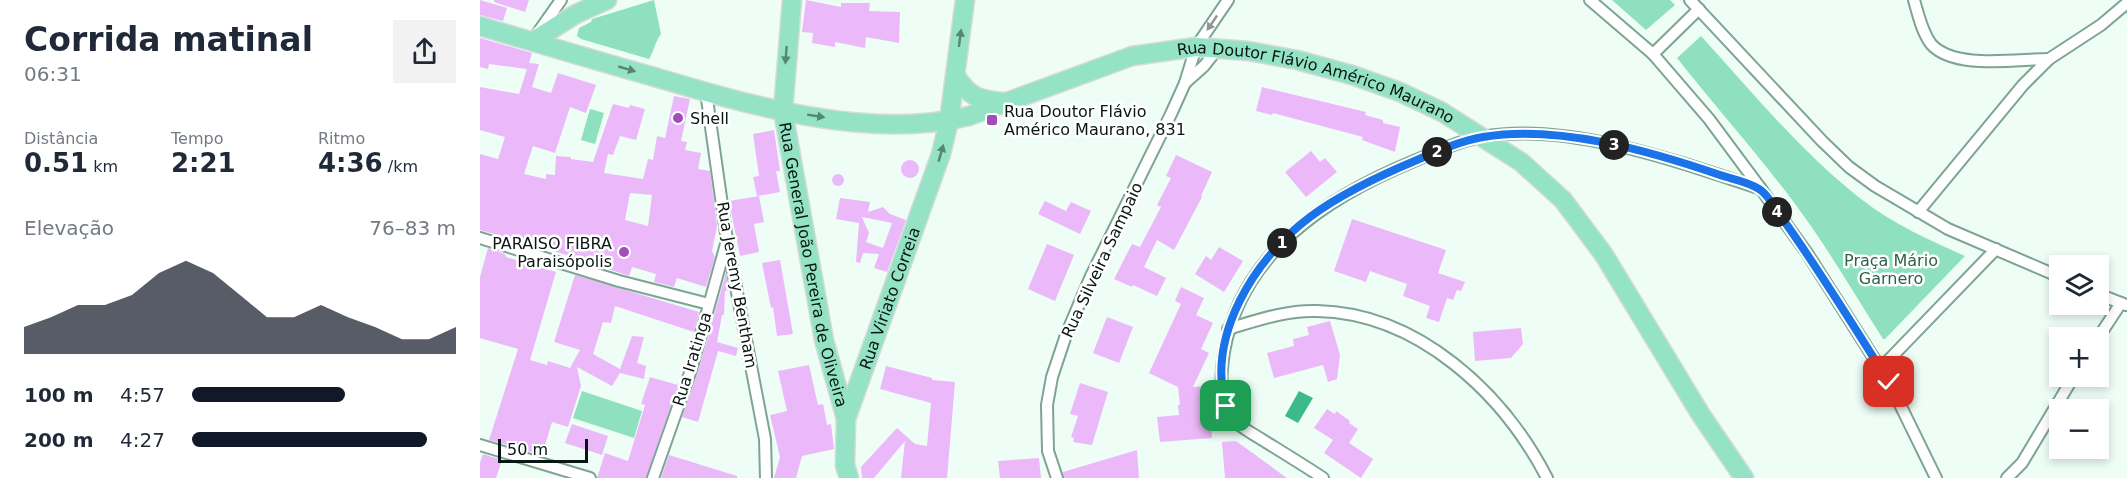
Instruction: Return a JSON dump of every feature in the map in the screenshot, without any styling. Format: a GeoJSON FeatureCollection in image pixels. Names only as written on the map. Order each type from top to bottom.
{"type":"FeatureCollection","features":[{"type":"Feature","properties":{"kind":"main road"},"geometry":{"type":"LineString","coordinates":[[533,41],[576,14],[607,0]]}},
{"type":"Feature","properties":{"kind":"main road","name":"Rua General João Pereira de Oliveira"},"geometry":{"type":"LineString","coordinates":[[792,0],[783,111],[824,340],[846,418]]}},
{"type":"Feature","properties":{"kind":"main road","name":"Rua Viriato Correia"},"geometry":{"type":"LineString","coordinates":[[843,474],[846,418],[941,154],[949,121],[965,0]]}},
{"type":"Feature","properties":{"kind":"main road"},"geometry":{"type":"LineString","coordinates":[[571,53],[565,40],[565,33],[569,22],[576,14]]}},
{"type":"Feature","properties":{"kind":"main road","name":"Rua Doutor Flávio Américo Maurano"},"geometry":{"type":"LineString","coordinates":[[480,26],[706,93],[783,111],[894,126],[949,121],[969,116],[1132,56],[1196,47],[1219,47],[1297,60],[1352,75],[1400,92],[1442,112],[1521,162],[1563,200],[1604,255],[1701,415],[1744,478]]}},
{"type":"Feature","properties":{"kind":"main road"},"geometry":{"type":"LineString","coordinates":[[956,76],[966,91],[973,96],[1005,103]]}},
{"type":"Feature","properties":{"kind":"street"},"geometry":{"type":"LineString","coordinates":[[533,41],[561,0]]}},
{"type":"Feature","properties":{"kind":"street","name":"Rua Silveira Sampaio"},"geometry":{"type":"LineString","coordinates":[[1057,478],[1048,451],[1047,405],[1052,377],[1066,335],[1091,276],[1185,83],[1196,47],[1228,0]]}},
{"type":"Feature","properties":{"kind":"street"},"geometry":{"type":"LineString","coordinates":[[1590,0],[1653,54],[1709,119],[1761,189],[1807,253],[1881,368],[1936,478]]}},
{"type":"Feature","properties":{"kind":"street"},"geometry":{"type":"LineString","coordinates":[[1690,0],[1849,167],[1875,186],[1948,229],[2049,272]]}},
{"type":"Feature","properties":{"kind":"street"},"geometry":{"type":"LineString","coordinates":[[1914,0],[1925,34],[1931,44],[1953,58],[1972,61],[2049,59]]}},
{"type":"Feature","properties":{"kind":"street"},"geometry":{"type":"LineString","coordinates":[[1918,212],[2023,85],[2049,59],[2101,25],[2127,3]]}},
{"type":"Feature","properties":{"kind":"street"},"geometry":{"type":"LineString","coordinates":[[1653,54],[1699,9]]}},
{"type":"Feature","properties":{"kind":"street","name":"Rua Silveira Sampaio"},"geometry":{"type":"LineString","coordinates":[[1185,83],[1204,66],[1219,47]]}},
{"type":"Feature","properties":{"kind":"street","name":"Rua Jeremy Bentham"},"geometry":{"type":"LineString","coordinates":[[706,93],[727,240],[765,439],[766,478]]}},
{"type":"Feature","properties":{"kind":"street"},"geometry":{"type":"LineString","coordinates":[[1323,478],[1232,418],[1222,392],[1223,358],[1228,329],[1241,296],[1257,272],[1278,247],[1310,218],[1340,198],[1396,168],[1453,145],[1482,137],[1508,135],[1556,135],[1599,141],[1704,170],[1761,189]]}},
{"type":"Feature","properties":{"kind":"street"},"geometry":{"type":"LineString","coordinates":[[480,238],[619,281],[709,304]]}},
{"type":"Feature","properties":{"kind":"street","name":"Rua Iratinga"},"geometry":{"type":"LineString","coordinates":[[653,478],[691,370],[727,240]]}},
{"type":"Feature","properties":{"kind":"street"},"geometry":{"type":"LineString","coordinates":[[1881,368],[1996,249]]}},
{"type":"Feature","properties":{"kind":"street"},"geometry":{"type":"LineString","coordinates":[[2107,327],[2124,305],[2109,299]]}},
{"type":"Feature","properties":{"kind":"street"},"geometry":{"type":"LineString","coordinates":[[1228,329],[1277,314],[1318,311],[1362,317],[1401,332],[1439,352],[1478,386],[1516,429],[1547,478]]}},
{"type":"Feature","properties":{"kind":"street"},"geometry":{"type":"LineString","coordinates":[[2007,478],[2022,463],[2067,387]]}},
{"type":"Feature","properties":{"kind":"street"},"geometry":{"type":"LineString","coordinates":[[480,445],[590,478]]}},
{"type":"Feature","properties":{"kind":"green space"},"geometry":{"type":"Polygon","coordinates":[[[654,0],[661,34],[649,59],[577,36],[579,28],[591,22],[592,19],[654,0]]]}},
{"type":"Feature","properties":{"kind":"green space"},"geometry":{"type":"Polygon","coordinates":[[[1612,0],[1670,0],[1675,5],[1646,30],[1612,0]]]}},
{"type":"Feature","properties":{"kind":"green space","name":"Praça Mário Garnero"},"geometry":{"type":"Polygon","coordinates":[[[1701,36],[1778,121],[1839,181],[1898,224],[1965,256],[1885,339],[1798,208],[1677,58],[1701,36]]]}},
{"type":"Feature","properties":{"kind":"green space"},"geometry":{"type":"Polygon","coordinates":[[[590,109],[604,113],[595,144],[581,140],[590,109]]]}},
{"type":"Feature","properties":{"kind":"green space"},"geometry":{"type":"Polygon","coordinates":[[[582,391],[642,411],[634,438],[573,418],[582,391]]]}},
{"type":"Feature","properties":{"kind":"shaded area"},"geometry":{"type":"Polygon","coordinates":[[[1299,391],[1313,398],[1298,423],[1285,416],[1299,391]]]}},
{"type":"Feature","properties":{"kind":"building"},"geometry":{"type":"Polygon","coordinates":[[[480,0],[507,8],[503,21],[480,15],[480,0]]]}},
{"type":"Feature","properties":{"kind":"building"},"geometry":{"type":"Polygon","coordinates":[[[494,0],[529,0],[525,12],[494,2],[494,0]]]}},
{"type":"Feature","properties":{"kind":"building"},"geometry":{"type":"Polygon","coordinates":[[[806,0],[841,7],[841,3],[870,3],[869,11],[900,12],[899,43],[866,37],[865,48],[835,42],[835,47],[812,43],[813,33],[802,32],[806,0]]]}},
{"type":"Feature","properties":{"kind":"building"},"geometry":{"type":"Polygon","coordinates":[[[480,38],[532,53],[529,63],[539,64],[532,87],[551,93],[558,73],[596,85],[586,113],[570,107],[555,153],[533,146],[524,174],[546,179],[546,174],[555,175],[556,156],[593,162],[613,104],[645,109],[636,140],[620,136],[613,155],[608,154],[604,173],[643,179],[648,159],[653,160],[657,136],[665,138],[674,96],[690,99],[681,141],[687,142],[685,150],[701,153],[698,169],[710,171],[717,226],[712,251],[715,257],[706,287],[677,278],[674,287],[654,282],[656,274],[632,267],[629,276],[480,230],[480,154],[498,159],[505,137],[480,130],[480,87],[519,94],[527,69],[489,64],[488,69],[480,67],[480,38]],[[630,193],[625,220],[648,226],[652,195],[630,193]]]}},
{"type":"Feature","properties":{"kind":"building"},"geometry":{"type":"Polygon","coordinates":[[[1262,87],[1366,112],[1365,115],[1383,120],[1383,123],[1400,127],[1395,152],[1362,140],[1363,137],[1273,113],[1272,115],[1256,111],[1262,87]]]}},
{"type":"Feature","properties":{"kind":"building"},"geometry":{"type":"Polygon","coordinates":[[[774,130],[780,171],[776,171],[780,192],[757,196],[753,177],[759,176],[753,134],[774,130]]]}},
{"type":"Feature","properties":{"kind":"building"},"geometry":{"type":"Polygon","coordinates":[[[1311,151],[1320,162],[1325,158],[1337,172],[1306,197],[1285,172],[1311,151]]]}},
{"type":"Feature","properties":{"kind":"building"},"geometry":{"type":"Polygon","coordinates":[[[1176,155],[1212,172],[1202,197],[1174,250],[1157,240],[1144,267],[1166,278],[1157,296],[1114,279],[1132,244],[1140,247],[1161,207],[1157,205],[1171,178],[1166,176],[1176,155]]]}},
{"type":"Feature","properties":{"kind":"building"},"geometry":{"type":"Polygon","coordinates":[[[910,160],[916,163],[919,169],[916,175],[910,178],[904,175],[901,169],[904,163],[910,160]]]}},
{"type":"Feature","properties":{"kind":"building"},"geometry":{"type":"Polygon","coordinates":[[[840,174],[844,180],[840,186],[836,186],[832,178],[840,174]]]}},
{"type":"Feature","properties":{"kind":"building"},"geometry":{"type":"Polygon","coordinates":[[[759,196],[764,222],[754,224],[759,252],[740,256],[729,201],[759,196]]]}},
{"type":"Feature","properties":{"kind":"building"},"geometry":{"type":"Polygon","coordinates":[[[840,198],[870,202],[868,212],[883,207],[890,214],[906,220],[887,272],[874,268],[879,254],[863,253],[860,263],[856,262],[859,223],[836,219],[840,198]],[[862,217],[869,233],[866,242],[883,248],[892,223],[862,217]]]}},
{"type":"Feature","properties":{"kind":"building"},"geometry":{"type":"Polygon","coordinates":[[[1045,201],[1066,211],[1071,202],[1091,211],[1080,234],[1038,214],[1045,201]]]}},
{"type":"Feature","properties":{"kind":"building"},"geometry":{"type":"Polygon","coordinates":[[[1352,219],[1446,250],[1438,273],[1465,282],[1461,291],[1457,290],[1453,300],[1447,298],[1439,322],[1426,318],[1430,306],[1403,296],[1407,284],[1370,271],[1366,282],[1334,271],[1352,219]]]}},
{"type":"Feature","properties":{"kind":"building"},"geometry":{"type":"Polygon","coordinates":[[[1047,244],[1074,255],[1055,301],[1028,289],[1047,244]]]}},
{"type":"Feature","properties":{"kind":"building"},"geometry":{"type":"Polygon","coordinates":[[[1219,247],[1243,261],[1224,292],[1195,274],[1206,256],[1211,260],[1219,247]]]}},
{"type":"Feature","properties":{"kind":"building"},"geometry":{"type":"Polygon","coordinates":[[[488,248],[505,254],[506,257],[556,272],[530,360],[547,365],[548,361],[570,368],[580,350],[554,342],[575,275],[699,312],[694,332],[615,306],[611,323],[603,322],[593,354],[620,369],[632,336],[644,337],[637,363],[646,366],[644,379],[620,373],[612,386],[577,367],[581,386],[568,427],[552,422],[542,455],[489,440],[518,349],[480,338],[480,277],[488,248]]]}},
{"type":"Feature","properties":{"kind":"building"},"geometry":{"type":"Polygon","coordinates":[[[780,260],[793,334],[777,336],[773,307],[771,308],[762,263],[780,260]]]}},
{"type":"Feature","properties":{"kind":"building"},"geometry":{"type":"Polygon","coordinates":[[[726,273],[729,290],[725,291],[724,315],[722,315],[717,342],[738,348],[736,356],[718,351],[698,422],[682,417],[698,372],[726,273]]]}},
{"type":"Feature","properties":{"kind":"building"},"geometry":{"type":"Polygon","coordinates":[[[1181,287],[1204,298],[1196,315],[1213,323],[1201,349],[1209,353],[1193,387],[1208,386],[1212,438],[1160,442],[1157,417],[1179,415],[1178,387],[1149,373],[1181,304],[1175,301],[1181,287]]]}},
{"type":"Feature","properties":{"kind":"building"},"geometry":{"type":"Polygon","coordinates":[[[1107,317],[1133,327],[1119,363],[1093,353],[1107,317]]]}},
{"type":"Feature","properties":{"kind":"building"},"geometry":{"type":"Polygon","coordinates":[[[1330,321],[1340,355],[1337,379],[1328,382],[1323,365],[1274,378],[1267,353],[1294,346],[1293,339],[1309,335],[1307,327],[1330,321]]]}},
{"type":"Feature","properties":{"kind":"building"},"geometry":{"type":"Polygon","coordinates":[[[1521,328],[1523,344],[1511,358],[1475,361],[1473,332],[1521,328]]]}},
{"type":"Feature","properties":{"kind":"building"},"geometry":{"type":"Polygon","coordinates":[[[809,365],[818,405],[823,404],[827,425],[831,424],[834,449],[802,456],[796,478],[774,478],[780,457],[770,415],[787,411],[778,371],[809,365]]]}},
{"type":"Feature","properties":{"kind":"building"},"geometry":{"type":"Polygon","coordinates":[[[886,366],[932,378],[932,380],[955,382],[947,478],[901,478],[905,441],[874,478],[862,478],[861,467],[897,428],[915,444],[927,446],[931,403],[880,389],[886,366]]]}},
{"type":"Feature","properties":{"kind":"building"},"geometry":{"type":"Polygon","coordinates":[[[650,377],[678,385],[646,478],[597,478],[605,453],[628,461],[645,405],[641,404],[650,377]]]}},
{"type":"Feature","properties":{"kind":"building"},"geometry":{"type":"Polygon","coordinates":[[[1080,383],[1108,392],[1092,445],[1073,442],[1074,438],[1071,437],[1078,416],[1070,414],[1080,383]]]}},
{"type":"Feature","properties":{"kind":"building"},"geometry":{"type":"Polygon","coordinates":[[[1327,409],[1335,414],[1336,411],[1358,429],[1349,443],[1373,459],[1361,478],[1324,453],[1333,440],[1314,428],[1327,409]]]}},
{"type":"Feature","properties":{"kind":"building"},"geometry":{"type":"Polygon","coordinates":[[[572,424],[608,436],[602,455],[565,443],[572,424]]]}},
{"type":"Feature","properties":{"kind":"building"},"geometry":{"type":"Polygon","coordinates":[[[1236,441],[1287,478],[1225,478],[1222,442],[1236,441]]]}},
{"type":"Feature","properties":{"kind":"building"},"geometry":{"type":"Polygon","coordinates":[[[1137,450],[1139,478],[1064,478],[1063,472],[1137,450]]]}},
{"type":"Feature","properties":{"kind":"building"},"geometry":{"type":"Polygon","coordinates":[[[483,454],[502,460],[496,478],[480,478],[480,463],[483,454]]]}},
{"type":"Feature","properties":{"kind":"building"},"geometry":{"type":"Polygon","coordinates":[[[669,455],[737,476],[737,478],[661,478],[669,455]]]}},
{"type":"Feature","properties":{"kind":"building"},"geometry":{"type":"Polygon","coordinates":[[[1039,458],[1041,478],[1000,478],[998,461],[1039,458]]]}},
{"type":"Feature","properties":{"kind":"place","name":"Shell"},"geometry":{"type":"Point","coordinates":[678,118]}},
{"type":"Feature","properties":{"kind":"place","name":"Rua Doutor Flávio Américo Maurano, 831"},"geometry":{"type":"Point","coordinates":[992,120]}},
{"type":"Feature","properties":{"kind":"place","name":"PARAISO FIBRA Paraisópolis"},"geometry":{"type":"Point","coordinates":[624,252]}},
{"type":"Feature","properties":{"kind":"route"},"geometry":{"type":"LineString","coordinates":[[1226,406],[1221,376],[1228,329],[1241,296],[1278,247],[1310,218],[1340,198],[1396,168],[1453,145],[1482,137],[1508,135],[1556,135],[1599,141],[1704,170],[1761,189],[1807,253],[1889,382]]}}]}
